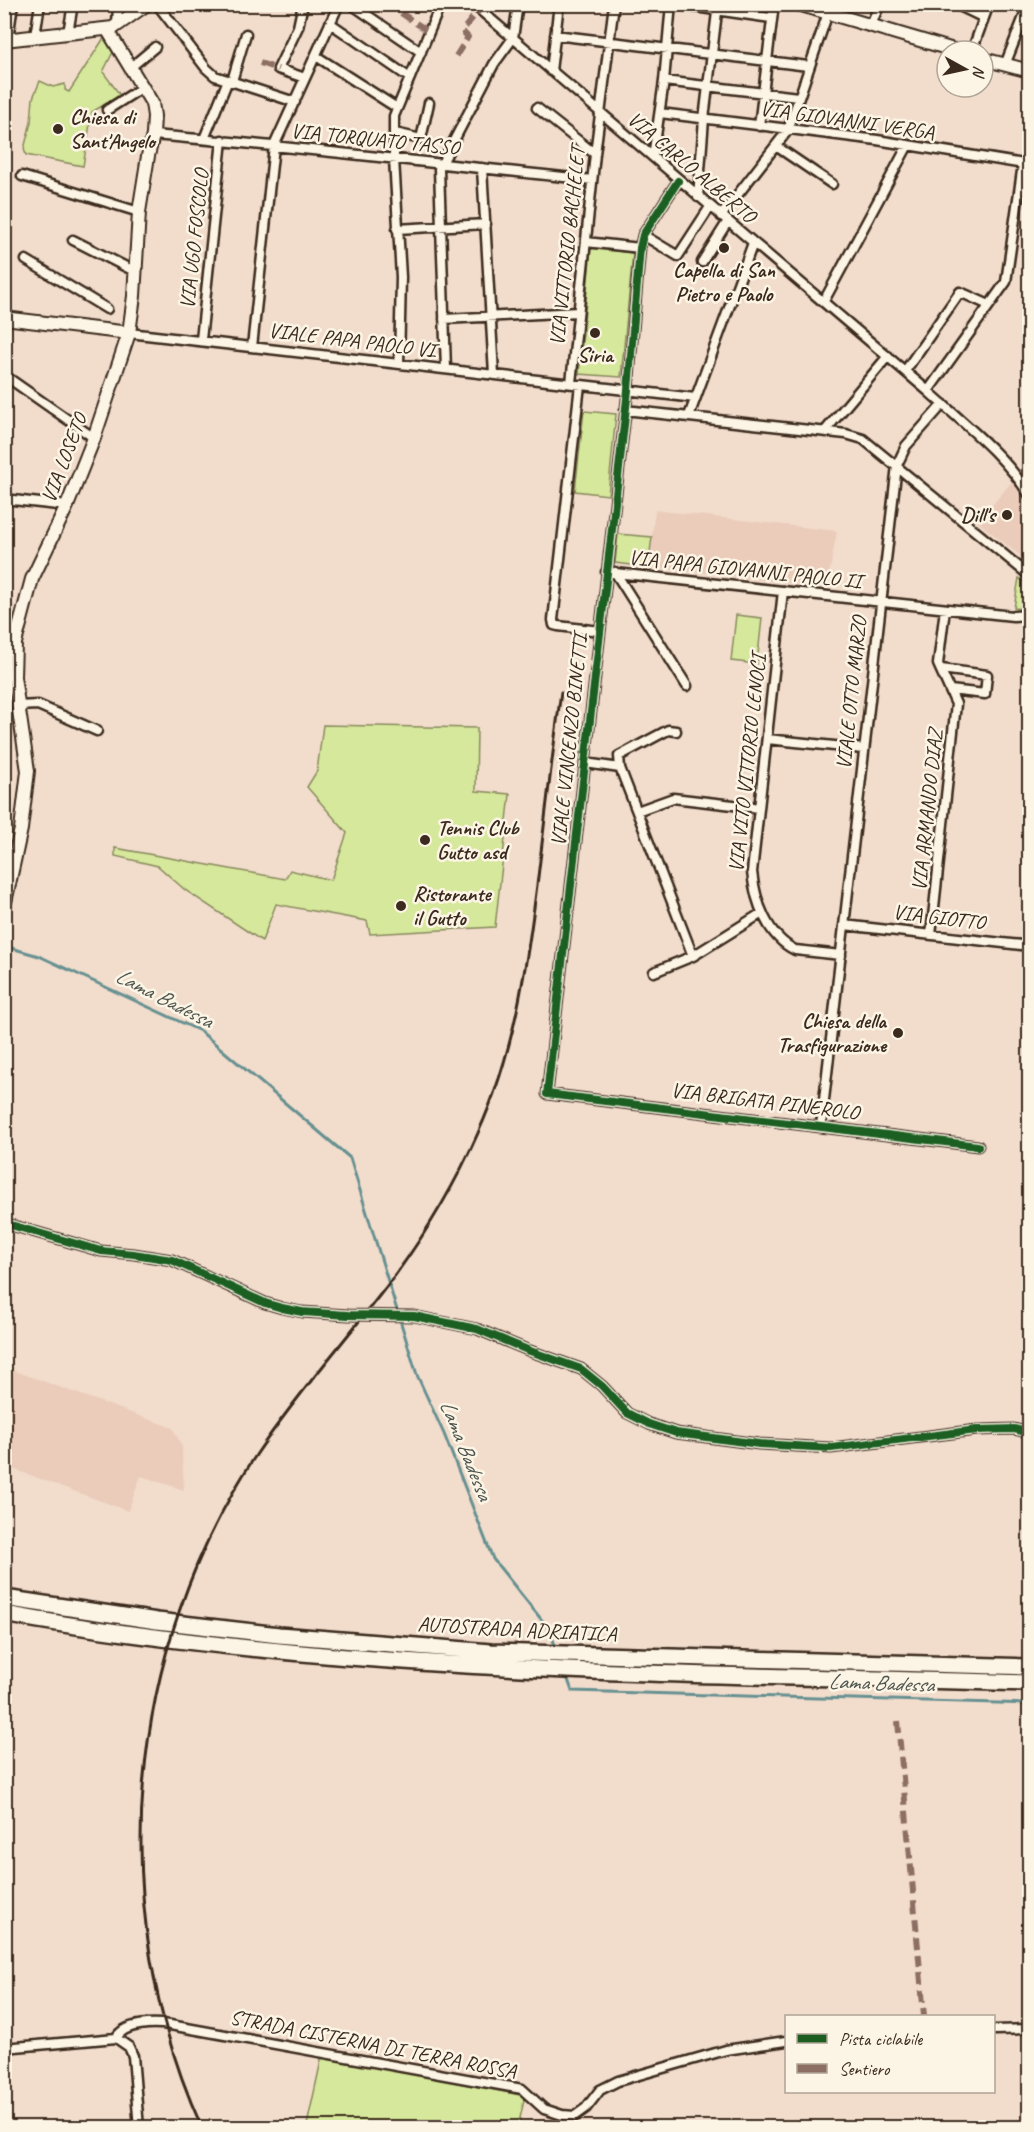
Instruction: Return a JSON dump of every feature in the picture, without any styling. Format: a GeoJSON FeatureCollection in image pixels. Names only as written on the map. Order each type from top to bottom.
{"type":"FeatureCollection","features":[{"type":"Feature","properties":{"kind":"highway","name":"AUTOSTRADA ADRIATICA"},"geometry":{"type":"LineString","coordinates":[[4,1598],[157,1621],[579,1671],[1029,1683]]}},
{"type":"Feature","properties":{"kind":"highway","name":"AUTOSTRADA ADRIATICA"},"geometry":{"type":"LineString","coordinates":[[4,1614],[280,1652],[491,1659],[580,1654],[1029,1667]]}},
{"type":"Feature","properties":{"kind":"main road"},"geometry":{"type":"LineString","coordinates":[[6,40],[112,28],[147,4]]}},
{"type":"Feature","properties":{"kind":"main road"},"geometry":{"type":"LineString","coordinates":[[798,4],[829,9],[935,44]]}},
{"type":"Feature","properties":{"kind":"main road","name":"VIA LOSETO"},"geometry":{"type":"LineString","coordinates":[[4,907],[21,829],[28,771],[27,752],[17,706],[15,643],[32,579],[67,506],[94,438],[129,333],[136,272],[139,213],[153,135],[154,116],[152,103],[112,28]]}},
{"type":"Feature","properties":{"kind":"main road"},"geometry":{"type":"LineString","coordinates":[[995,62],[1029,71]]}},
{"type":"Feature","properties":{"kind":"main road"},"geometry":{"type":"LineString","coordinates":[[4,318],[129,333]]}},
{"type":"Feature","properties":{"kind":"main road"},"geometry":{"type":"LineString","coordinates":[[111,330],[125,346]]}},
{"type":"Feature","properties":{"kind":"street"},"geometry":{"type":"LineString","coordinates":[[6,40],[13,4]]}},
{"type":"Feature","properties":{"kind":"street"},"geometry":{"type":"LineString","coordinates":[[35,36],[40,4]]}},
{"type":"Feature","properties":{"kind":"street"},"geometry":{"type":"LineString","coordinates":[[68,33],[73,4]]}},
{"type":"Feature","properties":{"kind":"street"},"geometry":{"type":"LineString","coordinates":[[112,28],[118,4]]}},
{"type":"Feature","properties":{"kind":"street"},"geometry":{"type":"LineString","coordinates":[[156,4],[206,68],[215,76],[295,102]]}},
{"type":"Feature","properties":{"kind":"street"},"geometry":{"type":"LineString","coordinates":[[303,4],[298,27],[278,69],[305,78]]}},
{"type":"Feature","properties":{"kind":"street"},"geometry":{"type":"LineString","coordinates":[[252,347],[274,146],[339,4]]}},
{"type":"Feature","properties":{"kind":"street"},"geometry":{"type":"LineString","coordinates":[[351,4],[421,52]]}},
{"type":"Feature","properties":{"kind":"street","name":"VIA CARLO ALBERTO"},"geometry":{"type":"LineString","coordinates":[[473,4],[653,157],[678,181],[824,301],[943,404],[992,450],[1029,496]]}},
{"type":"Feature","properties":{"kind":"street"},"geometry":{"type":"LineString","coordinates":[[446,369],[439,169],[494,64],[513,38],[518,4]]}},
{"type":"Feature","properties":{"kind":"street"},"geometry":{"type":"LineString","coordinates":[[551,71],[559,4]]}},
{"type":"Feature","properties":{"kind":"street","name":"VIA VITTORIO BACHELET"},"geometry":{"type":"LineString","coordinates":[[600,631],[558,626],[554,625],[553,620],[576,384],[578,312],[614,4]]}},
{"type":"Feature","properties":{"kind":"street"},"geometry":{"type":"LineString","coordinates":[[653,157],[673,4],[717,7],[771,18]]}},
{"type":"Feature","properties":{"kind":"street"},"geometry":{"type":"LineString","coordinates":[[759,126],[774,4]]}},
{"type":"Feature","properties":{"kind":"street"},"geometry":{"type":"LineString","coordinates":[[871,24],[880,4]]}},
{"type":"Feature","properties":{"kind":"street"},"geometry":{"type":"LineString","coordinates":[[956,4],[984,18]]}},
{"type":"Feature","properties":{"kind":"street"},"geometry":{"type":"LineString","coordinates":[[976,39],[990,4]]}},
{"type":"Feature","properties":{"kind":"street"},"geometry":{"type":"LineString","coordinates":[[1005,65],[1029,4]]}},
{"type":"Feature","properties":{"kind":"street"},"geometry":{"type":"LineString","coordinates":[[698,197],[707,86],[717,7]]}},
{"type":"Feature","properties":{"kind":"street"},"geometry":{"type":"LineString","coordinates":[[702,262],[725,219],[788,130],[829,9]]}},
{"type":"Feature","properties":{"kind":"street"},"geometry":{"type":"LineString","coordinates":[[399,364],[401,277],[397,229],[394,116],[437,13]]}},
{"type":"Feature","properties":{"kind":"street"},"geometry":{"type":"LineString","coordinates":[[330,23],[410,78]]}},
{"type":"Feature","properties":{"kind":"street"},"geometry":{"type":"LineString","coordinates":[[204,139],[230,81],[246,34]]}},
{"type":"Feature","properties":{"kind":"street"},"geometry":{"type":"LineString","coordinates":[[555,35],[808,66]]}},
{"type":"Feature","properties":{"kind":"street"},"geometry":{"type":"LineString","coordinates":[[131,67],[155,47]]}},
{"type":"Feature","properties":{"kind":"street"},"geometry":{"type":"LineString","coordinates":[[316,56],[397,108]]}},
{"type":"Feature","properties":{"kind":"street"},"geometry":{"type":"LineString","coordinates":[[664,81],[798,97]]}},
{"type":"Feature","properties":{"kind":"street"},"geometry":{"type":"LineString","coordinates":[[107,110],[143,87]]}},
{"type":"Feature","properties":{"kind":"street"},"geometry":{"type":"LineString","coordinates":[[395,133],[421,139],[429,103]]}},
{"type":"Feature","properties":{"kind":"street"},"geometry":{"type":"LineString","coordinates":[[537,108],[595,154]]}},
{"type":"Feature","properties":{"kind":"street","name":"VIA GIOVANNI VERGA"},"geometry":{"type":"LineString","coordinates":[[660,113],[908,145],[1026,164]]}},
{"type":"Feature","properties":{"kind":"street","name":"VIA TORQUATO TASSO"},"geometry":{"type":"LineString","coordinates":[[153,135],[441,162],[592,180]]}},
{"type":"Feature","properties":{"kind":"street","name":"VIA UGO FOSCOLO"},"geometry":{"type":"LineString","coordinates":[[201,340],[222,140]]}},
{"type":"Feature","properties":{"kind":"street"},"geometry":{"type":"LineString","coordinates":[[824,301],[908,145]]}},
{"type":"Feature","properties":{"kind":"street"},"geometry":{"type":"LineString","coordinates":[[776,146],[832,184]]}},
{"type":"Feature","properties":{"kind":"street"},"geometry":{"type":"LineString","coordinates":[[928,391],[1006,282],[1026,164]]}},
{"type":"Feature","properties":{"kind":"street"},"geometry":{"type":"LineString","coordinates":[[482,168],[494,374]]}},
{"type":"Feature","properties":{"kind":"street"},"geometry":{"type":"LineString","coordinates":[[22,176],[139,213]]}},
{"type":"Feature","properties":{"kind":"street","name":"VIALE VINCENZO BINETTI"},"geometry":{"type":"LineString","coordinates":[[547,1094],[600,631],[610,572],[640,248],[643,235],[678,181]]}},
{"type":"Feature","properties":{"kind":"street"},"geometry":{"type":"LineString","coordinates":[[643,235],[678,256],[710,207]]}},
{"type":"Feature","properties":{"kind":"street"},"geometry":{"type":"LineString","coordinates":[[397,229],[486,224]]}},
{"type":"Feature","properties":{"kind":"street"},"geometry":{"type":"LineString","coordinates":[[73,240],[136,272]]}},
{"type":"Feature","properties":{"kind":"street"},"geometry":{"type":"LineString","coordinates":[[586,242],[640,248]]}},
{"type":"Feature","properties":{"kind":"street"},"geometry":{"type":"LineString","coordinates":[[688,416],[753,243]]}},
{"type":"Feature","properties":{"kind":"street"},"geometry":{"type":"LineString","coordinates":[[26,260],[107,309]]}},
{"type":"Feature","properties":{"kind":"street"},"geometry":{"type":"LineString","coordinates":[[905,371],[960,292],[989,305]]}},
{"type":"Feature","properties":{"kind":"street"},"geometry":{"type":"LineString","coordinates":[[444,319],[578,312]]}},
{"type":"Feature","properties":{"kind":"street","name":"VIALE PAPA PAOLO VI"},"geometry":{"type":"LineString","coordinates":[[129,333],[695,398]]}},
{"type":"Feature","properties":{"kind":"street"},"geometry":{"type":"LineString","coordinates":[[825,431],[888,356]]}},
{"type":"Feature","properties":{"kind":"street"},"geometry":{"type":"LineString","coordinates":[[4,375],[94,438]]}},
{"type":"Feature","properties":{"kind":"street"},"geometry":{"type":"LineString","coordinates":[[897,465],[906,446],[943,404]]}},
{"type":"Feature","properties":{"kind":"street"},"geometry":{"type":"LineString","coordinates":[[625,410],[825,431],[863,439],[1029,576]]}},
{"type":"Feature","properties":{"kind":"street","name":"VIALE OTTO MARZO"},"geometry":{"type":"LineString","coordinates":[[821,1126],[897,465]]}},
{"type":"Feature","properties":{"kind":"street"},"geometry":{"type":"LineString","coordinates":[[4,499],[67,506]]}},
{"type":"Feature","properties":{"kind":"street"},"geometry":{"type":"LineString","coordinates":[[610,572],[687,686]]}},
{"type":"Feature","properties":{"kind":"street","name":"VIA PAPA GIOVANNI PAOLO II"},"geometry":{"type":"LineString","coordinates":[[610,572],[1013,616],[1029,615]]}},
{"type":"Feature","properties":{"kind":"street","name":"VIA VITO VITTORIO LENOCI"},"geometry":{"type":"LineString","coordinates":[[783,591],[752,872],[754,892],[762,913],[777,936],[790,948],[841,955]]}},
{"type":"Feature","properties":{"kind":"street","name":"VIA ARMANDO DIAZ"},"geometry":{"type":"LineString","coordinates":[[931,935],[956,704],[938,664],[945,609]]}},
{"type":"Feature","properties":{"kind":"street"},"geometry":{"type":"LineString","coordinates":[[941,669],[987,675],[985,694],[950,690]]}},
{"type":"Feature","properties":{"kind":"street"},"geometry":{"type":"LineString","coordinates":[[17,706],[38,705],[97,731]]}},
{"type":"Feature","properties":{"kind":"street"},"geometry":{"type":"LineString","coordinates":[[676,731],[668,730],[620,756],[620,768],[693,956]]}},
{"type":"Feature","properties":{"kind":"street"},"geometry":{"type":"LineString","coordinates":[[767,739],[863,749]]}},
{"type":"Feature","properties":{"kind":"street"},"geometry":{"type":"LineString","coordinates":[[585,763],[620,768]]}},
{"type":"Feature","properties":{"kind":"street"},"geometry":{"type":"LineString","coordinates":[[637,811],[673,798],[759,808]]}},
{"type":"Feature","properties":{"kind":"street"},"geometry":{"type":"LineString","coordinates":[[654,972],[693,956],[762,913]]}},
{"type":"Feature","properties":{"kind":"street","name":"VIA GIOTTO"},"geometry":{"type":"LineString","coordinates":[[844,925],[1029,946]]}},
{"type":"Feature","properties":{"kind":"street","name":"VIA BRIGATA PINEROLO"},"geometry":{"type":"LineString","coordinates":[[547,1094],[978,1146]]}},
{"type":"Feature","properties":{"kind":"street"},"geometry":{"type":"LineString","coordinates":[[4,1223],[101,1251],[172,1260],[265,1303],[282,1308],[302,1312],[348,1315],[414,1316],[477,1329],[581,1369],[627,1413],[661,1429],[676,1433],[759,1444],[831,1448],[989,1430],[1014,1429],[1029,1433]]}},
{"type":"Feature","properties":{"kind":"street","name":"STRADA CISTERNA DI TERRA ROSSA"},"geometry":{"type":"LineString","coordinates":[[4,2048],[116,2038],[126,2030],[144,2025],[188,2027],[522,2090],[544,2109],[562,2115],[575,2116],[586,2108],[600,2090],[618,2081],[726,2050],[785,2041]]}},
{"type":"Feature","properties":{"kind":"street"},"geometry":{"type":"LineString","coordinates":[[995,2030],[1029,2029]]}},
{"type":"Feature","properties":{"kind":"street"},"geometry":{"type":"LineString","coordinates":[[116,2038],[129,2047],[133,2056],[139,2127]]}},
{"type":"Feature","properties":{"kind":"shaded area","name":"Dill's"},"geometry":{"type":"Polygon","coordinates":[[[1013,480],[1029,509],[1029,563],[978,522],[1013,480]]]}},
{"type":"Feature","properties":{"kind":"shaded area"},"geometry":{"type":"Polygon","coordinates":[[[655,510],[837,531],[827,587],[648,567],[655,510]]]}},
{"type":"Feature","properties":{"kind":"shaded area"},"geometry":{"type":"Polygon","coordinates":[[[4,1367],[173,1428],[182,1447],[184,1490],[141,1476],[128,1511],[5,1466],[4,1367]]]}},
{"type":"Feature","properties":{"kind":"green space"},"geometry":{"type":"Polygon","coordinates":[[[104,38],[113,52],[103,72],[120,95],[92,112],[83,166],[26,155],[24,149],[31,122],[33,98],[40,81],[53,87],[65,84],[65,90],[69,92],[104,38]]]}},
{"type":"Feature","properties":{"kind":"green space"},"geometry":{"type":"Polygon","coordinates":[[[591,248],[633,253],[621,377],[579,374],[591,248]]]}},
{"type":"Feature","properties":{"kind":"green space"},"geometry":{"type":"Polygon","coordinates":[[[584,411],[616,414],[608,495],[575,491],[584,411]]]}},
{"type":"Feature","properties":{"kind":"green space"},"geometry":{"type":"Polygon","coordinates":[[[618,534],[652,537],[648,567],[615,563],[618,534]]]}},
{"type":"Feature","properties":{"kind":"green space"},"geometry":{"type":"Polygon","coordinates":[[[1019,578],[1029,586],[1029,609],[1014,608],[1019,578]]]}},
{"type":"Feature","properties":{"kind":"green space"},"geometry":{"type":"Polygon","coordinates":[[[736,615],[762,618],[757,664],[731,661],[736,615]]]}},
{"type":"Feature","properties":{"kind":"green space","name":"Tennis Club Gutto asd"},"geometry":{"type":"Polygon","coordinates":[[[323,725],[477,728],[476,791],[510,794],[495,927],[370,934],[367,921],[276,904],[262,941],[185,890],[158,866],[115,856],[115,848],[285,879],[290,870],[331,880],[347,833],[307,787],[317,771],[323,725]]]}},
{"type":"Feature","properties":{"kind":"green space"},"geometry":{"type":"Polygon","coordinates":[[[322,2056],[525,2096],[518,2127],[322,2128],[307,2125],[322,2056]]]}},
{"type":"Feature","properties":{"kind":"waterway","name":"Lama Badessa"},"geometry":{"type":"LineString","coordinates":[[4,946],[39,956],[200,1031],[350,1158],[417,1375],[444,1434],[493,1559],[549,1629],[556,1648]]}},
{"type":"Feature","properties":{"kind":"waterway","name":"Lama Badessa"},"geometry":{"type":"LineString","coordinates":[[566,1674],[572,1691],[1030,1704]]}},
{"type":"Feature","properties":{"kind":"railway"},"geometry":{"type":"LineString","coordinates":[[202,2128],[171,2045],[151,1959],[142,1871],[143,1783],[156,1696],[179,1611],[213,1529],[274,1429],[396,1274],[419,1240],[441,1206],[478,1133],[501,1073],[523,980],[561,692]]}},
{"type":"Feature","properties":{"kind":"marked path"},"geometry":{"type":"LineString","coordinates":[[426,4],[437,13]]}},
{"type":"Feature","properties":{"kind":"marked path"},"geometry":{"type":"LineString","coordinates":[[456,56],[468,37],[462,31],[479,10]]}},
{"type":"Feature","properties":{"kind":"marked path"},"geometry":{"type":"LineString","coordinates":[[401,13],[429,32]]}},
{"type":"Feature","properties":{"kind":"marked path"},"geometry":{"type":"LineString","coordinates":[[260,63],[278,69]]}},
{"type":"Feature","properties":{"kind":"marked path"},"geometry":{"type":"LineString","coordinates":[[898,1721],[924,2015]]}},
{"type":"Feature","properties":{"kind":"cycle path"},"geometry":{"type":"LineString","coordinates":[[678,181],[643,235],[640,248],[628,390],[547,1094],[978,1146]]}},
{"type":"Feature","properties":{"kind":"cycle path"},"geometry":{"type":"LineString","coordinates":[[4,1223],[101,1251],[172,1260],[265,1303],[282,1308],[302,1312],[348,1315],[414,1316],[477,1329],[581,1369],[602,1386],[627,1413],[649,1424],[676,1433],[759,1444],[831,1448],[977,1430],[1014,1429],[1030,1433]]}},
{"type":"Feature","properties":{"kind":"place","name":"Chiesa di Sant'Angelo"},"geometry":{"type":"Point","coordinates":[58,129]}},
{"type":"Feature","properties":{"kind":"place","name":"Capella di San Pietro e Paolo"},"geometry":{"type":"Point","coordinates":[724,248]}},
{"type":"Feature","properties":{"kind":"place","name":"Siria"},"geometry":{"type":"Point","coordinates":[595,333]}},
{"type":"Feature","properties":{"kind":"place","name":"Dill's"},"geometry":{"type":"Point","coordinates":[1007,515]}},
{"type":"Feature","properties":{"kind":"place","name":"Tennis Club Gutto asd"},"geometry":{"type":"Point","coordinates":[425,840]}},
{"type":"Feature","properties":{"kind":"place","name":"Ristorante il Gutto"},"geometry":{"type":"Point","coordinates":[401,906]}},
{"type":"Feature","properties":{"kind":"place","name":"Chiesa della Trasfigurazione"},"geometry":{"type":"Point","coordinates":[898,1033]}}]}
